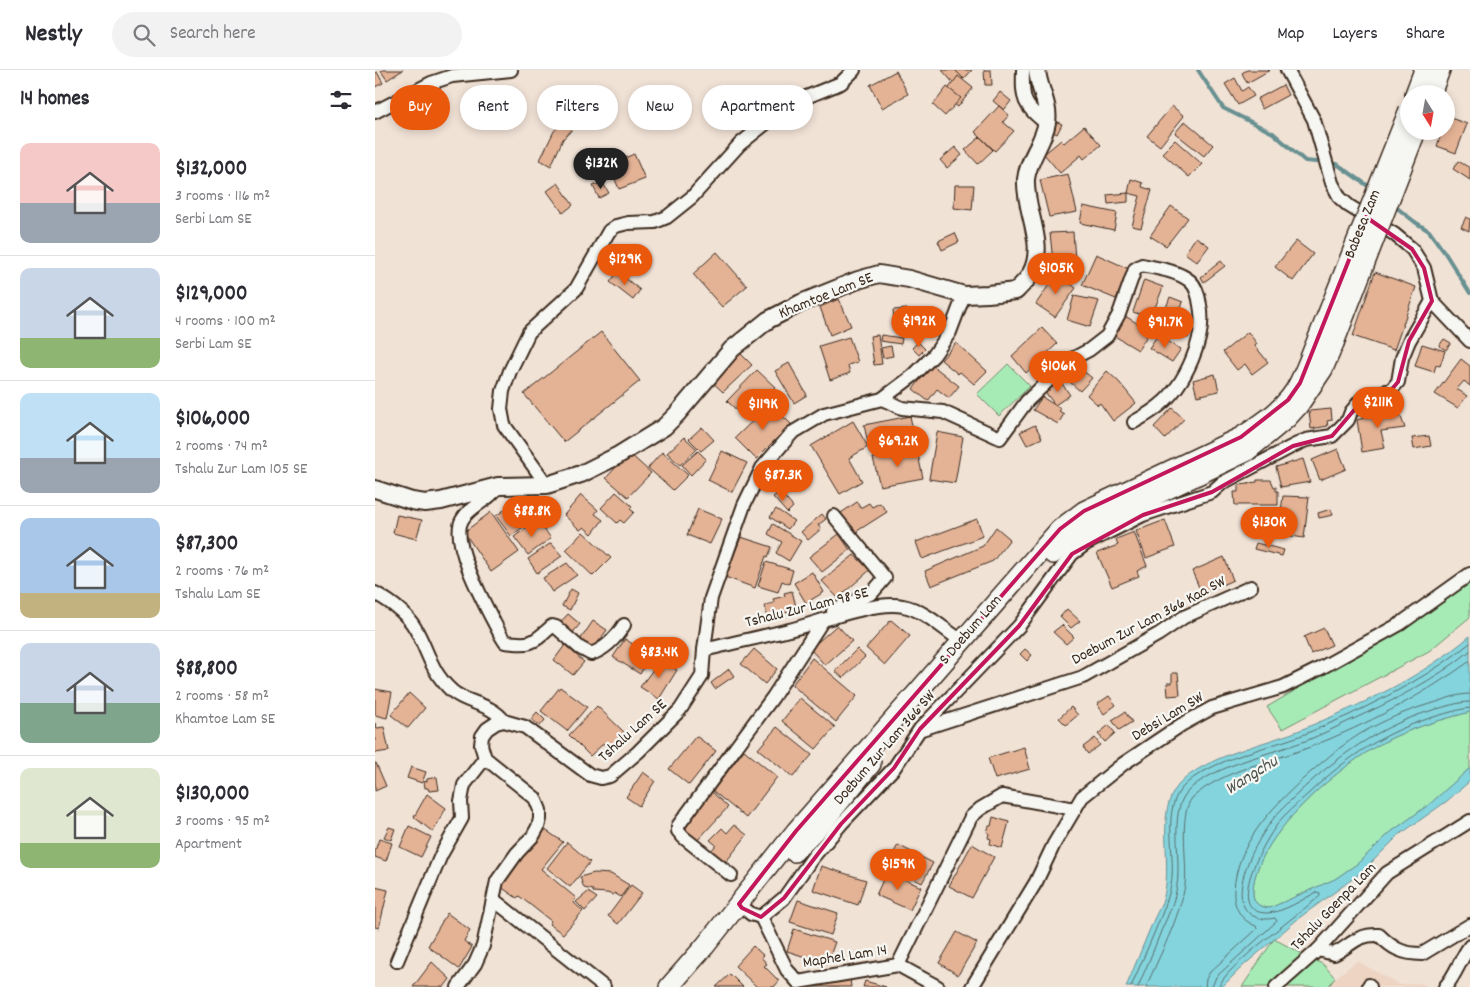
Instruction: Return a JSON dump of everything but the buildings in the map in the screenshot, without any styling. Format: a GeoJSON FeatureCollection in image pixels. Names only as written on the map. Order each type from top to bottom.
{"type":"FeatureCollection","features":[{"type":"Feature","properties":{"kind":"highway"},"geometry":{"type":"LineString","coordinates":[[1419,85],[1425,70]]}},
{"type":"Feature","properties":{"kind":"highway"},"geometry":{"type":"LineString","coordinates":[[1434,85],[1440,70]]}},
{"type":"Feature","properties":{"kind":"highway","name":"Babesa Zam"},"geometry":{"type":"LineString","coordinates":[[1326,340],[1400,135]]}},
{"type":"Feature","properties":{"kind":"highway","name":"Babesa Zam"},"geometry":{"type":"LineString","coordinates":[[1326,340],[1412,140]]}},
{"type":"Feature","properties":{"kind":"highway","name":"S Doebum Lam"},"geometry":{"type":"LineString","coordinates":[[669,987],[740,906],[821,823],[1067,539],[1280,425],[1298,406],[1323,369],[1326,340]]}},
{"type":"Feature","properties":{"kind":"highway","name":"S Doebum Lam"},"geometry":{"type":"LineString","coordinates":[[685,987],[699,971],[740,906],[796,831],[1060,528],[1084,511],[1243,445]]}},
{"type":"Feature","properties":{"kind":"main road","name":"Khamtoe Lam SE"},"geometry":{"type":"LineString","coordinates":[[375,489],[412,501],[425,503],[441,501],[498,486],[547,485],[581,474],[617,456],[664,427],[732,349],[768,320],[801,302],[858,280],[879,274],[909,279],[964,295],[1016,291],[1031,274],[1036,258],[1037,240],[1027,194],[1026,179],[1047,124],[1046,106],[1037,70]]}},
{"type":"Feature","properties":{"kind":"street"},"geometry":{"type":"LineString","coordinates":[[375,112],[431,82],[467,74],[511,70]]}},
{"type":"Feature","properties":{"kind":"street"},"geometry":{"type":"LineString","coordinates":[[547,485],[504,425],[501,409],[503,391],[510,371],[529,332],[575,289],[609,231],[622,225],[642,221],[655,222],[667,217],[692,197],[740,144],[775,116],[804,98],[841,82],[854,70]]}},
{"type":"Feature","properties":{"kind":"street"},"geometry":{"type":"LineString","coordinates":[[1023,70],[1022,91],[1025,101],[1032,112],[1047,124]]}},
{"type":"Feature","properties":{"kind":"street"},"geometry":{"type":"LineString","coordinates":[[1287,70],[1314,120],[1332,183],[1340,198],[1349,206],[1394,234],[1412,249],[1424,268],[1433,301],[1470,341]]}},
{"type":"Feature","properties":{"kind":"street"},"geometry":{"type":"LineString","coordinates":[[882,399],[902,408],[943,412],[1000,438],[1027,401],[1070,360],[1089,350],[1107,336],[1119,314],[1135,269],[1143,265],[1177,274],[1191,282],[1199,298],[1203,318],[1197,349],[1178,386],[1161,405],[1134,422]]}},
{"type":"Feature","properties":{"kind":"street","name":"Tshalu Lam SE"},"geometry":{"type":"LineString","coordinates":[[375,593],[398,609],[415,627],[437,675],[454,692],[499,714],[505,721],[525,727],[590,775],[601,778],[610,776],[638,752],[680,710],[702,676],[711,598],[744,505],[762,468],[792,433],[823,414],[882,399],[914,375],[934,355],[950,332],[964,295]]}},
{"type":"Feature","properties":{"kind":"street","name":"Doebum Zur Lam 366 SW"},"geometry":{"type":"LineString","coordinates":[[761,917],[784,898],[835,830],[894,768],[920,730],[1019,626],[1072,554],[1087,543],[1143,515],[1212,492],[1222,483],[1306,440],[1332,436],[1348,420],[1351,412],[1367,395],[1391,390],[1398,382],[1402,358],[1409,341],[1433,301]]}},
{"type":"Feature","properties":{"kind":"street"},"geometry":{"type":"LineString","coordinates":[[498,486],[494,493],[465,516],[458,530],[469,570],[499,634],[505,642],[528,644],[535,641],[552,626],[556,627],[591,654],[603,649],[624,625]]}},
{"type":"Feature","properties":{"kind":"street"},"geometry":{"type":"LineString","coordinates":[[804,626],[872,592],[885,578],[834,516]]}},
{"type":"Feature","properties":{"kind":"street","name":"Debsi Lam SW"},"geometry":{"type":"LineString","coordinates":[[972,987],[1036,882],[1054,844],[1083,797],[1123,764],[1181,725],[1212,708],[1283,687],[1319,669],[1400,624],[1470,574]]}},
{"type":"Feature","properties":{"kind":"street","name":"Doebum Zur Lam 366 Kaa SW"},"geometry":{"type":"LineString","coordinates":[[920,730],[1083,676],[1159,634],[1184,617],[1251,587]]}},
{"type":"Feature","properties":{"kind":"street","name":"Tshalu Zur Lam 98 SE"},"geometry":{"type":"LineString","coordinates":[[704,650],[804,626],[867,608],[903,606],[917,611],[962,641]]}},
{"type":"Feature","properties":{"kind":"street"},"geometry":{"type":"LineString","coordinates":[[731,875],[683,837],[678,831],[678,826],[773,698],[823,620]]}},
{"type":"Feature","properties":{"kind":"street"},"geometry":{"type":"LineString","coordinates":[[459,987],[480,955],[487,934],[497,881],[517,853],[533,836],[540,819],[540,810],[535,798],[485,758],[481,745],[482,736],[487,729],[496,723],[505,721]]}},
{"type":"Feature","properties":{"kind":"street"},"geometry":{"type":"LineString","coordinates":[[397,961],[441,855],[462,818],[461,801],[464,785],[485,758]]}},
{"type":"Feature","properties":{"kind":"street"},"geometry":{"type":"LineString","coordinates":[[938,987],[898,965],[971,817],[980,809],[1002,796],[1075,809]]}},
{"type":"Feature","properties":{"kind":"street","name":"Tshalu Goenpa Lam"},"geometry":{"type":"LineString","coordinates":[[1276,987],[1318,950],[1387,873],[1470,821]]}},
{"type":"Feature","properties":{"kind":"street"},"geometry":{"type":"LineString","coordinates":[[494,900],[604,987]]}},
{"type":"Feature","properties":{"kind":"street"},"geometry":{"type":"LineString","coordinates":[[740,906],[751,914],[761,917],[787,970],[798,984]]}},
{"type":"Feature","properties":{"kind":"street"},"geometry":{"type":"LineString","coordinates":[[1318,950],[1334,954],[1353,940],[1371,935],[1379,935],[1391,948],[1413,954],[1422,954],[1470,925]]}},
{"type":"Feature","properties":{"kind":"street"},"geometry":{"type":"LineString","coordinates":[[1445,987],[1470,946]]}},
{"type":"Feature","properties":{"kind":"street","name":"Maphel Lam 14"},"geometry":{"type":"LineString","coordinates":[[798,984],[898,965]]}},
{"type":"Feature","properties":{"kind":"highlighted area"},"geometry":{"type":"Polygon","coordinates":[[[1366,217],[1412,249],[1424,268],[1432,301],[1409,341],[1398,382],[1391,390],[1367,395],[1332,436],[1293,446],[1212,492],[1143,515],[1072,554],[1019,626],[920,729],[894,768],[841,824],[784,898],[761,917],[742,908],[739,904],[796,831],[1060,529],[1084,511],[1241,437],[1288,400],[1300,383],[1366,217]]]}},
{"type":"Feature","properties":{"kind":"shaded area"},"geometry":{"type":"Polygon","coordinates":[[[1357,961],[1400,985],[1421,983],[1428,987],[1328,987],[1335,978],[1357,961]]]}},
{"type":"Feature","properties":{"kind":"green space"},"geometry":{"type":"Polygon","coordinates":[[[1008,364],[1030,386],[999,416],[977,394],[1008,364]]]}},
{"type":"Feature","properties":{"kind":"green space"},"geometry":{"type":"Polygon","coordinates":[[[1470,580],[1470,617],[1429,651],[1282,729],[1267,707],[1410,622],[1470,580]]]}},
{"type":"Feature","properties":{"kind":"green space"},"geometry":{"type":"Polygon","coordinates":[[[1470,712],[1470,768],[1431,803],[1391,832],[1357,864],[1335,879],[1270,908],[1256,903],[1253,897],[1253,889],[1258,867],[1270,845],[1287,822],[1329,780],[1352,762],[1394,737],[1422,726],[1470,712]]]}},
{"type":"Feature","properties":{"kind":"green space"},"geometry":{"type":"Polygon","coordinates":[[[1274,939],[1324,965],[1335,978],[1328,987],[1242,987],[1274,939]]]}},
{"type":"Feature","properties":{"kind":"water","name":"Wangchu"},"geometry":{"type":"Polygon","coordinates":[[[1470,636],[1470,712],[1422,726],[1394,737],[1352,762],[1329,780],[1287,822],[1270,845],[1258,867],[1253,889],[1253,897],[1256,903],[1270,908],[1335,879],[1357,864],[1391,832],[1431,803],[1470,768],[1470,781],[1447,801],[1399,835],[1362,872],[1299,918],[1243,966],[1222,987],[1126,987],[1163,900],[1167,873],[1166,829],[1169,802],[1174,791],[1184,779],[1215,760],[1290,734],[1370,699],[1412,677],[1452,651],[1470,636]]]}},
{"type":"Feature","properties":{"kind":"waterway"},"geometry":{"type":"LineString","coordinates":[[1198,70],[1223,108],[1273,133],[1305,161],[1337,164],[1371,188]]}},
{"type":"Feature","properties":{"kind":"waterway"},"geometry":{"type":"LineString","coordinates":[[1392,204],[1429,231],[1470,293]]}}]}
